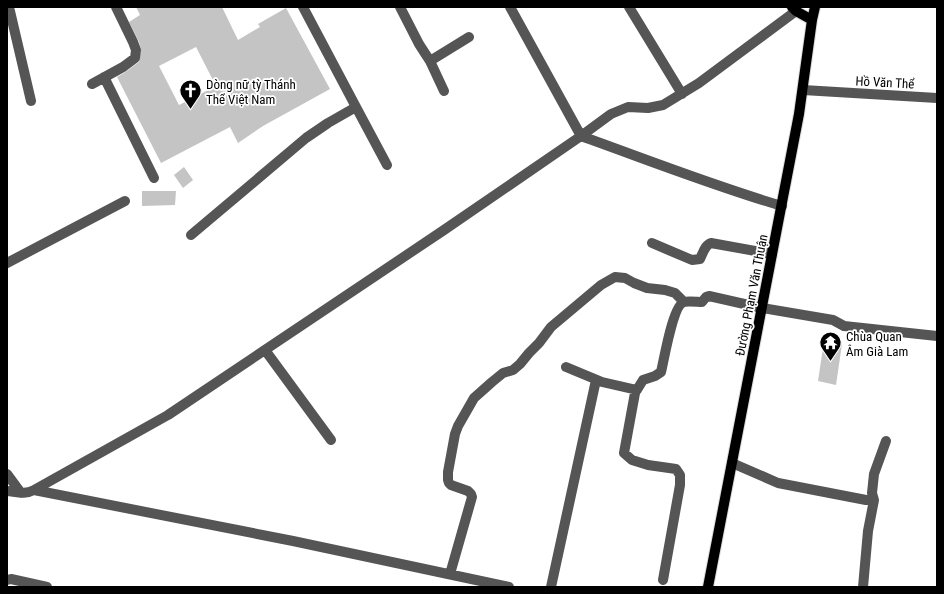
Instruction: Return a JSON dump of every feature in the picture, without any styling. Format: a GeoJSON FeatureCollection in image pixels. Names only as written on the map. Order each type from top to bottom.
{"type":"FeatureCollection","features":[{"type":"Feature","properties":{"kind":"main road","name":"Đường Phạm Văn Thuận"},"geometry":{"type":"LineString","coordinates":[[708,587],[782,206],[803,90],[815,7]]}},
{"type":"Feature","properties":{"kind":"main road"},"geometry":{"type":"LineString","coordinates":[[794,9],[812,20]]}},
{"type":"Feature","properties":{"kind":"street"},"geometry":{"type":"LineString","coordinates":[[9,7],[31,101]]}},
{"type":"Feature","properties":{"kind":"street"},"geometry":{"type":"LineString","coordinates":[[92,84],[123,67],[135,58],[136,50],[116,7]]}},
{"type":"Feature","properties":{"kind":"street"},"geometry":{"type":"LineString","coordinates":[[303,7],[387,165]]}},
{"type":"Feature","properties":{"kind":"street"},"geometry":{"type":"LineString","coordinates":[[400,7],[418,44],[430,61],[444,90]]}},
{"type":"Feature","properties":{"kind":"street"},"geometry":{"type":"LineString","coordinates":[[510,7],[581,136],[699,179],[782,206]]}},
{"type":"Feature","properties":{"kind":"street"},"geometry":{"type":"LineString","coordinates":[[629,7],[682,94]]}},
{"type":"Feature","properties":{"kind":"street"},"geometry":{"type":"LineString","coordinates":[[7,491],[29,493],[168,415],[444,230],[611,114],[628,107],[648,108],[663,106],[699,83],[794,9]]}},
{"type":"Feature","properties":{"kind":"street"},"geometry":{"type":"LineString","coordinates":[[430,61],[469,37]]}},
{"type":"Feature","properties":{"kind":"street"},"geometry":{"type":"LineString","coordinates":[[104,77],[154,178]]}},
{"type":"Feature","properties":{"kind":"street","name":"Hồ Văn Thể"},"geometry":{"type":"LineString","coordinates":[[803,90],[937,98]]}},
{"type":"Feature","properties":{"kind":"street"},"geometry":{"type":"LineString","coordinates":[[190,235],[306,138],[356,107]]}},
{"type":"Feature","properties":{"kind":"street"},"geometry":{"type":"LineString","coordinates":[[7,263],[126,201]]}},
{"type":"Feature","properties":{"kind":"street"},"geometry":{"type":"LineString","coordinates":[[652,243],[692,260],[700,259],[709,244],[712,243],[772,254]]}},
{"type":"Feature","properties":{"kind":"street"},"geometry":{"type":"LineString","coordinates":[[450,574],[472,497],[468,491],[449,483],[448,472],[455,434],[474,398],[492,382],[503,374],[513,370],[520,364],[551,327],[601,285],[615,277],[625,278],[634,284],[647,288],[675,293],[684,302]]}},
{"type":"Feature","properties":{"kind":"street"},"geometry":{"type":"LineString","coordinates":[[663,580],[680,485],[680,475],[676,469],[648,465],[632,460],[624,453],[635,393],[643,380],[655,376],[661,372],[667,340],[680,305],[684,302],[702,302],[709,296],[762,308],[833,320],[844,326],[937,336]]}},
{"type":"Feature","properties":{"kind":"street"},"geometry":{"type":"LineString","coordinates":[[265,350],[331,440]]}},
{"type":"Feature","properties":{"kind":"street"},"geometry":{"type":"LineString","coordinates":[[566,367],[596,380],[637,390]]}},
{"type":"Feature","properties":{"kind":"street"},"geometry":{"type":"LineString","coordinates":[[551,587],[596,380]]}},
{"type":"Feature","properties":{"kind":"street"},"geometry":{"type":"LineString","coordinates":[[863,587],[868,531],[874,500],[872,493],[874,474],[886,441]]}},
{"type":"Feature","properties":{"kind":"street"},"geometry":{"type":"LineString","coordinates":[[732,463],[778,483],[866,500],[874,500]]}},
{"type":"Feature","properties":{"kind":"street"},"geometry":{"type":"LineString","coordinates":[[7,474],[21,493]]}},
{"type":"Feature","properties":{"kind":"street"},"geometry":{"type":"LineString","coordinates":[[34,490],[293,541],[509,587]]}},
{"type":"Feature","properties":{"kind":"street"},"geometry":{"type":"LineString","coordinates":[[7,580],[11,579],[47,587]]}},
{"type":"Feature","properties":{"kind":"building","name":"Dòng nữ tỳ Thánh Thể Việt Nam"},"geometry":{"type":"Polygon","coordinates":[[[136,7],[222,7],[238,40],[260,27],[258,24],[286,8],[330,89],[263,126],[238,143],[230,127],[161,163],[117,77],[139,62],[141,49],[129,22],[140,15],[136,7]],[[196,47],[159,66],[179,105],[216,86],[196,47]]]}},
{"type":"Feature","properties":{"kind":"building"},"geometry":{"type":"Polygon","coordinates":[[[184,167],[193,180],[183,188],[174,175],[184,167]]]}},
{"type":"Feature","properties":{"kind":"building"},"geometry":{"type":"Polygon","coordinates":[[[142,191],[176,191],[175,205],[142,206],[142,191]]]}},
{"type":"Feature","properties":{"kind":"building","name":"Chùa Quan Âm Già Lam"},"geometry":{"type":"Polygon","coordinates":[[[824,341],[842,344],[836,385],[818,381],[824,341]]]}},
{"type":"Feature","properties":{"kind":"place","name":"Dòng nữ tỳ Thánh Thể Việt Nam"},"geometry":{"type":"Point","coordinates":[190,110]}},
{"type":"Feature","properties":{"kind":"place","name":"Chùa Quan Âm Già Lam"},"geometry":{"type":"Point","coordinates":[830,362]}}]}
